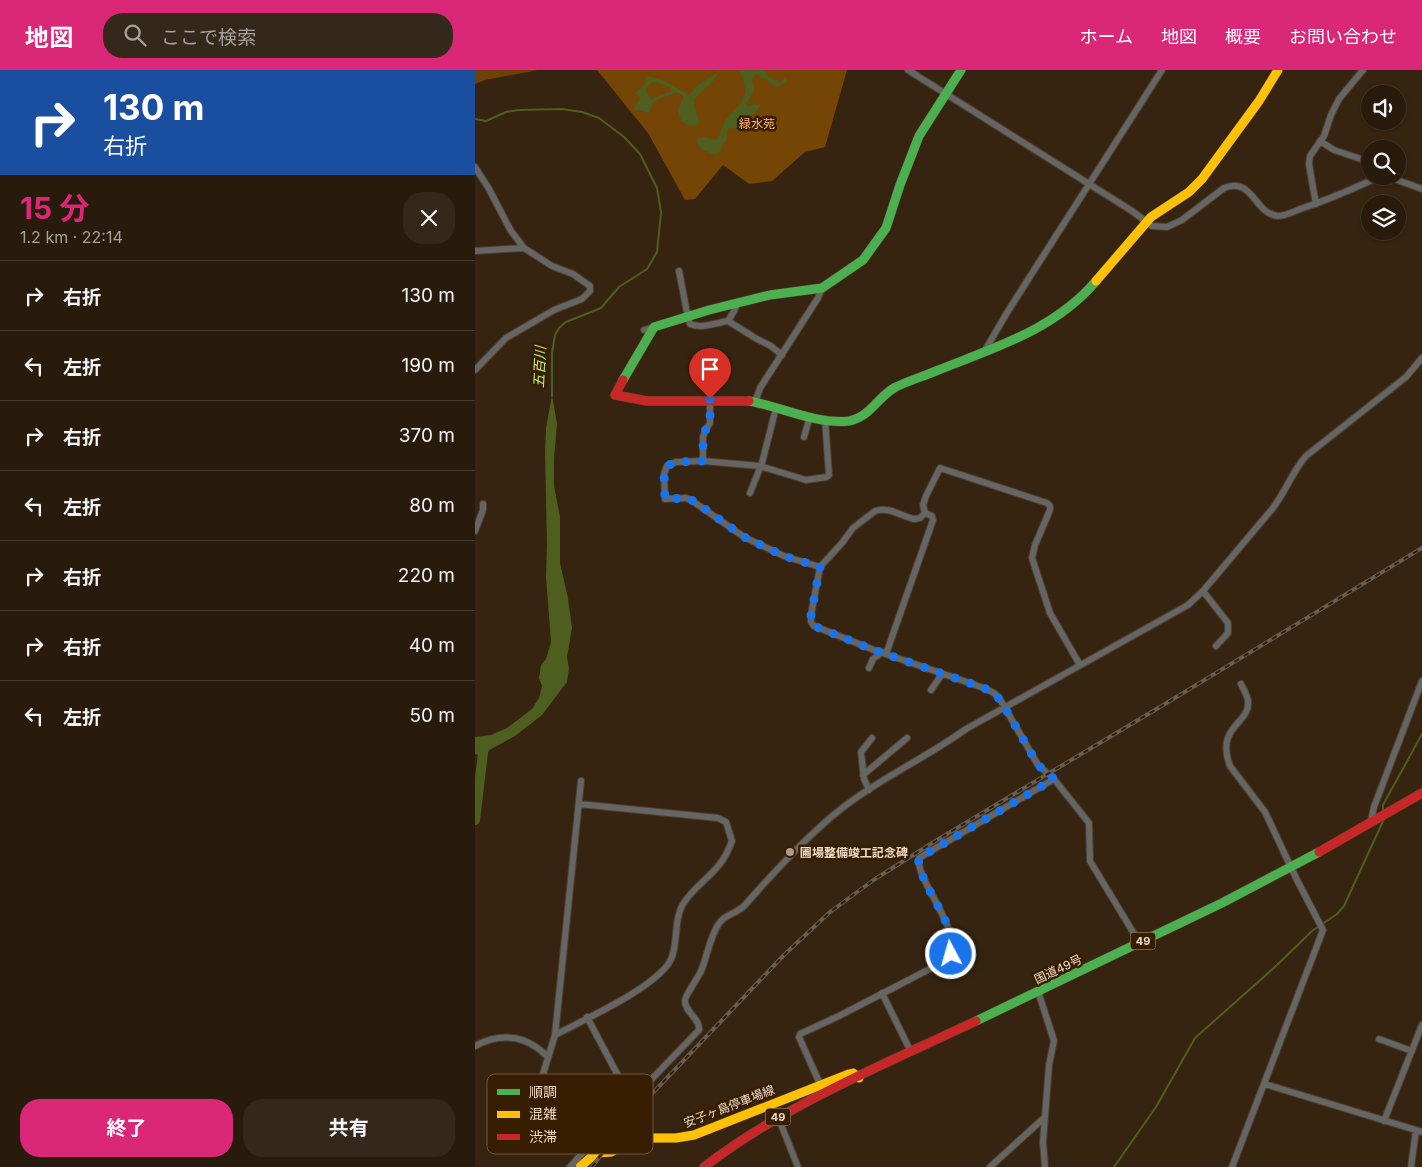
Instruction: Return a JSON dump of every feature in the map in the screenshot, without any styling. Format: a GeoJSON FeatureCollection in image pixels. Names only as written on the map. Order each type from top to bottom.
{"type":"FeatureCollection","features":[{"type":"Feature","properties":{"kind":"main road"},"geometry":{"type":"LineString","coordinates":[[961,70],[916,142],[884,232],[863,260],[822,288],[771,295],[709,310],[654,327],[615,395],[647,401],[710,399],[755,402],[825,419],[847,421],[858,418],[894,388],[984,353],[1040,328],[1068,309],[1087,292],[1145,222],[1189,192],[1202,179],[1259,101],[1278,70]]}},
{"type":"Feature","properties":{"kind":"main road","name":"国道49号"},"geometry":{"type":"LineString","coordinates":[[705,1167],[725,1151],[778,1117],[1079,973],[1139,942],[1178,925],[1291,867],[1422,793]]}},
{"type":"Feature","properties":{"kind":"main road","name":"安子ヶ島停車場線"},"geometry":{"type":"LineString","coordinates":[[653,1138],[676,1138],[694,1135],[819,1084],[853,1073],[859,1078]]}},
{"type":"Feature","properties":{"kind":"main road","name":"安子ヶ島停車場線"},"geometry":{"type":"LineString","coordinates":[[580,1167],[595,1154]]}},
{"type":"Feature","properties":{"kind":"street"},"geometry":{"type":"LineString","coordinates":[[908,70],[1132,211],[1152,226],[1170,226],[1182,220],[1224,188],[1230,186],[1245,189],[1261,208],[1274,215],[1284,215],[1334,198],[1362,185]]}},
{"type":"Feature","properties":{"kind":"street"},"geometry":{"type":"LineString","coordinates":[[984,353],[1163,70]]}},
{"type":"Feature","properties":{"kind":"street"},"geometry":{"type":"LineString","coordinates":[[1317,204],[1309,162],[1312,152],[1324,136],[1333,109],[1339,99],[1363,70]]}},
{"type":"Feature","properties":{"kind":"street"},"geometry":{"type":"LineString","coordinates":[[1320,142],[1334,150],[1361,159]]}},
{"type":"Feature","properties":{"kind":"street"},"geometry":{"type":"LineString","coordinates":[[475,167],[511,230],[524,248],[552,266],[573,274],[590,286],[590,291],[582,299],[554,310],[506,338],[475,370]]}},
{"type":"Feature","properties":{"kind":"street"},"geometry":{"type":"LineString","coordinates":[[1406,183],[1422,189]]}},
{"type":"Feature","properties":{"kind":"street"},"geometry":{"type":"LineString","coordinates":[[475,250],[524,248]]}},
{"type":"Feature","properties":{"kind":"street"},"geometry":{"type":"LineString","coordinates":[[679,271],[687,318],[690,324],[698,326],[728,321],[782,354]]}},
{"type":"Feature","properties":{"kind":"street"},"geometry":{"type":"LineString","coordinates":[[755,402],[760,388],[818,298],[822,288]]}},
{"type":"Feature","properties":{"kind":"street"},"geometry":{"type":"LineString","coordinates":[[728,321],[737,304]]}},
{"type":"Feature","properties":{"kind":"street"},"geometry":{"type":"LineString","coordinates":[[644,330],[654,327]]}},
{"type":"Feature","properties":{"kind":"street"},"geometry":{"type":"LineString","coordinates":[[653,1077],[699,1030],[699,1025],[686,1005],[685,1000],[700,972],[719,922],[743,908],[824,823],[869,790],[966,729],[1131,635],[1183,609],[1203,591],[1273,508],[1282,496],[1294,472],[1306,456],[1406,377],[1422,358]]}},
{"type":"Feature","properties":{"kind":"street"},"geometry":{"type":"LineString","coordinates":[[703,461],[703,437],[710,423],[710,399]]}},
{"type":"Feature","properties":{"kind":"street"},"geometry":{"type":"LineString","coordinates":[[750,493],[760,466],[776,408]]}},
{"type":"Feature","properties":{"kind":"street"},"geometry":{"type":"LineString","coordinates":[[804,438],[810,416]]}},
{"type":"Feature","properties":{"kind":"street"},"geometry":{"type":"LineString","coordinates":[[820,567],[784,556],[744,537],[694,501],[686,498],[665,499],[664,474],[667,466],[676,462],[703,461],[760,466],[806,480],[828,476],[825,419]]}},
{"type":"Feature","properties":{"kind":"street"},"geometry":{"type":"LineString","coordinates":[[925,513],[923,505],[925,496],[934,482],[938,470],[942,467],[1049,504],[1050,510],[1035,545],[1032,558],[1050,613],[1080,665]]}},
{"type":"Feature","properties":{"kind":"street"},"geometry":{"type":"LineString","coordinates":[[475,531],[483,510],[483,504]]}},
{"type":"Feature","properties":{"kind":"street"},"geometry":{"type":"LineString","coordinates":[[925,513],[919,518],[914,519],[889,510],[875,510],[853,528],[842,544],[820,567],[811,615],[812,625],[991,692],[998,697],[1038,765],[1054,779],[1089,823],[1090,861],[1139,942]]}},
{"type":"Feature","properties":{"kind":"street"},"geometry":{"type":"LineString","coordinates":[[869,668],[873,659],[884,653],[933,520],[932,516],[925,513]]}},
{"type":"Feature","properties":{"kind":"street"},"geometry":{"type":"LineString","coordinates":[[1203,591],[1228,623],[1228,633],[1215,646]]}},
{"type":"Feature","properties":{"kind":"street"},"geometry":{"type":"LineString","coordinates":[[931,690],[942,674]]}},
{"type":"Feature","properties":{"kind":"street"},"geometry":{"type":"LineString","coordinates":[[1371,823],[1374,807],[1422,681]]}},
{"type":"Feature","properties":{"kind":"street"},"geometry":{"type":"LineString","coordinates":[[1232,1167],[1323,928],[1265,812],[1227,760],[1227,737],[1248,706],[1246,693],[1241,684]]}},
{"type":"Feature","properties":{"kind":"street"},"geometry":{"type":"LineString","coordinates":[[869,790],[863,775],[861,752],[872,738]]}},
{"type":"Feature","properties":{"kind":"street"},"geometry":{"type":"LineString","coordinates":[[863,775],[907,738]]}},
{"type":"Feature","properties":{"kind":"street"},"geometry":{"type":"LineString","coordinates":[[819,1084],[799,1037],[800,1034],[947,960],[950,955],[950,934],[944,917],[921,871],[918,862],[919,858],[1054,779]]}},
{"type":"Feature","properties":{"kind":"street"},"geometry":{"type":"LineString","coordinates":[[543,1074],[555,1034],[581,781]]}},
{"type":"Feature","properties":{"kind":"street"},"geometry":{"type":"LineString","coordinates":[[555,1034],[638,990],[665,968],[673,952],[680,909],[694,889],[721,863],[732,839],[726,822],[718,818],[579,804]]}},
{"type":"Feature","properties":{"kind":"street"},"geometry":{"type":"LineString","coordinates":[[1038,991],[1055,1041],[1049,1069],[1045,1117],[1043,1147],[1045,1167]]}},
{"type":"Feature","properties":{"kind":"street"},"geometry":{"type":"LineString","coordinates":[[882,993],[911,1052]]}},
{"type":"Feature","properties":{"kind":"street"},"geometry":{"type":"LineString","coordinates":[[587,1017],[617,1074]]}},
{"type":"Feature","properties":{"kind":"street"},"geometry":{"type":"LineString","coordinates":[[1384,1121],[1422,1025]]}},
{"type":"Feature","properties":{"kind":"street"},"geometry":{"type":"LineString","coordinates":[[475,1046],[491,1039],[511,1037],[532,1044],[549,1057]]}},
{"type":"Feature","properties":{"kind":"street"},"geometry":{"type":"LineString","coordinates":[[1379,1038],[1412,1051]]}},
{"type":"Feature","properties":{"kind":"street"},"geometry":{"type":"LineString","coordinates":[[1265,1084],[1419,1131],[1411,1167]]}},
{"type":"Feature","properties":{"kind":"street"},"geometry":{"type":"LineString","coordinates":[[778,1117],[799,1167]]}},
{"type":"Feature","properties":{"kind":"street"},"geometry":{"type":"LineString","coordinates":[[990,1167],[1045,1117]]}},
{"type":"Feature","properties":{"kind":"street"},"geometry":{"type":"LineString","coordinates":[[570,1167],[581,1154]]}},
{"type":"Feature","properties":{"kind":"green space","name":"緑水苑"},"geometry":{"type":"Polygon","coordinates":[[[597,70],[847,70],[825,147],[805,152],[772,181],[749,184],[723,165],[695,199],[685,200],[648,133],[597,70]]]}},
{"type":"Feature","properties":{"kind":"shaded area"},"geometry":{"type":"Polygon","coordinates":[[[475,70],[538,70],[485,80],[475,84],[475,70]]]}},
{"type":"Feature","properties":{"kind":"shaded area"},"geometry":{"type":"Polygon","coordinates":[[[720,70],[714,80],[694,99],[699,121],[696,126],[685,124],[680,119],[678,112],[683,96],[679,93],[669,95],[654,103],[650,113],[633,109],[640,98],[635,93],[645,84],[648,76],[665,81],[689,95],[699,84],[720,70]],[[656,82],[649,85],[647,92],[652,99],[671,91],[671,88],[656,82]]]}},
{"type":"Feature","properties":{"kind":"shaded area"},"geometry":{"type":"Polygon","coordinates":[[[739,70],[763,70],[769,77],[779,83],[785,78],[787,81],[775,87],[759,75],[756,74],[754,76],[752,82],[754,91],[746,104],[749,107],[753,104],[760,105],[756,112],[739,119],[739,127],[737,129],[729,128],[727,130],[726,141],[723,143],[721,151],[715,155],[701,149],[696,141],[698,138],[703,137],[717,140],[726,119],[742,102],[745,88],[739,70]]]}},
{"type":"Feature","properties":{"kind":"shaded area"},"geometry":{"type":"Polygon","coordinates":[[[552,395],[557,424],[554,486],[560,517],[560,563],[568,598],[572,628],[567,657],[569,668],[567,682],[542,715],[515,736],[484,753],[482,770],[480,770],[481,755],[475,754],[475,737],[491,735],[507,728],[532,709],[539,698],[542,686],[539,678],[541,665],[546,659],[551,642],[546,577],[545,452],[546,428],[552,395]]]}},
{"type":"Feature","properties":{"kind":"waterway","name":"五百川"},"geometry":{"type":"LineString","coordinates":[[475,119],[486,121],[506,112],[518,110],[562,109],[582,112],[599,118],[624,137],[640,154],[657,188],[661,212],[657,252],[647,269],[619,287],[601,308],[566,322],[559,328],[555,335],[552,353],[552,396]]}},
{"type":"Feature","properties":{"kind":"waterway"},"geometry":{"type":"LineString","coordinates":[[1383,810],[1383,805],[1422,734]]}},
{"type":"Feature","properties":{"kind":"waterway"},"geometry":{"type":"LineString","coordinates":[[475,747],[484,745],[475,820]]}},
{"type":"Feature","properties":{"kind":"waterway"},"geometry":{"type":"LineString","coordinates":[[1114,1167],[1156,1107],[1195,1038],[1276,966],[1312,931],[1337,914],[1344,906],[1384,819]]}},
{"type":"Feature","properties":{"kind":"railway"},"geometry":{"type":"LineString","coordinates":[[653,1093],[784,955],[830,912],[875,879],[1422,548]]}},
{"type":"Feature","properties":{"kind":"railway"},"geometry":{"type":"LineString","coordinates":[[592,1167],[602,1154]]}},
{"type":"Feature","properties":{"kind":"traffic: fast"},"geometry":{"type":"LineString","coordinates":[[623,380],[654,327],[709,310],[770,295],[822,288],[863,260],[886,228],[919,136],[961,70]]}},
{"type":"Feature","properties":{"kind":"traffic: fast"},"geometry":{"type":"LineString","coordinates":[[749,401],[811,418],[837,421],[856,419],[863,416],[894,388],[1001,345],[1042,325],[1080,298],[1096,281]]}},
{"type":"Feature","properties":{"kind":"traffic: fast"},"geometry":{"type":"LineString","coordinates":[[976,1021],[1222,903],[1319,852]]}},
{"type":"Feature","properties":{"kind":"traffic: slow"},"geometry":{"type":"LineString","coordinates":[[1096,281],[1151,217],[1189,192],[1202,179],[1259,101],[1278,70]]}},
{"type":"Feature","properties":{"kind":"traffic: slow"},"geometry":{"type":"LineString","coordinates":[[653,1138],[676,1138],[694,1135],[849,1074],[853,1073],[859,1078]]}},
{"type":"Feature","properties":{"kind":"traffic: slow"},"geometry":{"type":"LineString","coordinates":[[580,1167],[595,1154]]}},
{"type":"Feature","properties":{"kind":"traffic: jam"},"geometry":{"type":"LineString","coordinates":[[623,380],[615,395],[647,401],[749,401]]}},
{"type":"Feature","properties":{"kind":"traffic: jam"},"geometry":{"type":"LineString","coordinates":[[1319,852],[1422,793]]}},
{"type":"Feature","properties":{"kind":"traffic: jam"},"geometry":{"type":"LineString","coordinates":[[704,1167],[735,1144],[802,1105],[871,1070],[976,1021]]}},
{"type":"Feature","properties":{"kind":"place","name":"圃場整備竣工記念碑"},"geometry":{"type":"Point","coordinates":[790,852]}},
{"type":"Feature","properties":{"kind":"route"},"geometry":{"type":"LineString","coordinates":[[710,399],[710,423],[703,437],[703,461],[676,462],[667,466],[664,474],[665,499],[686,498],[694,501],[744,537],[793,560],[820,567],[811,615],[812,625],[874,650],[994,693],[1001,701],[1038,765],[1054,779],[919,858],[918,862],[921,871],[944,917],[950,934],[951,954]]}}]}
